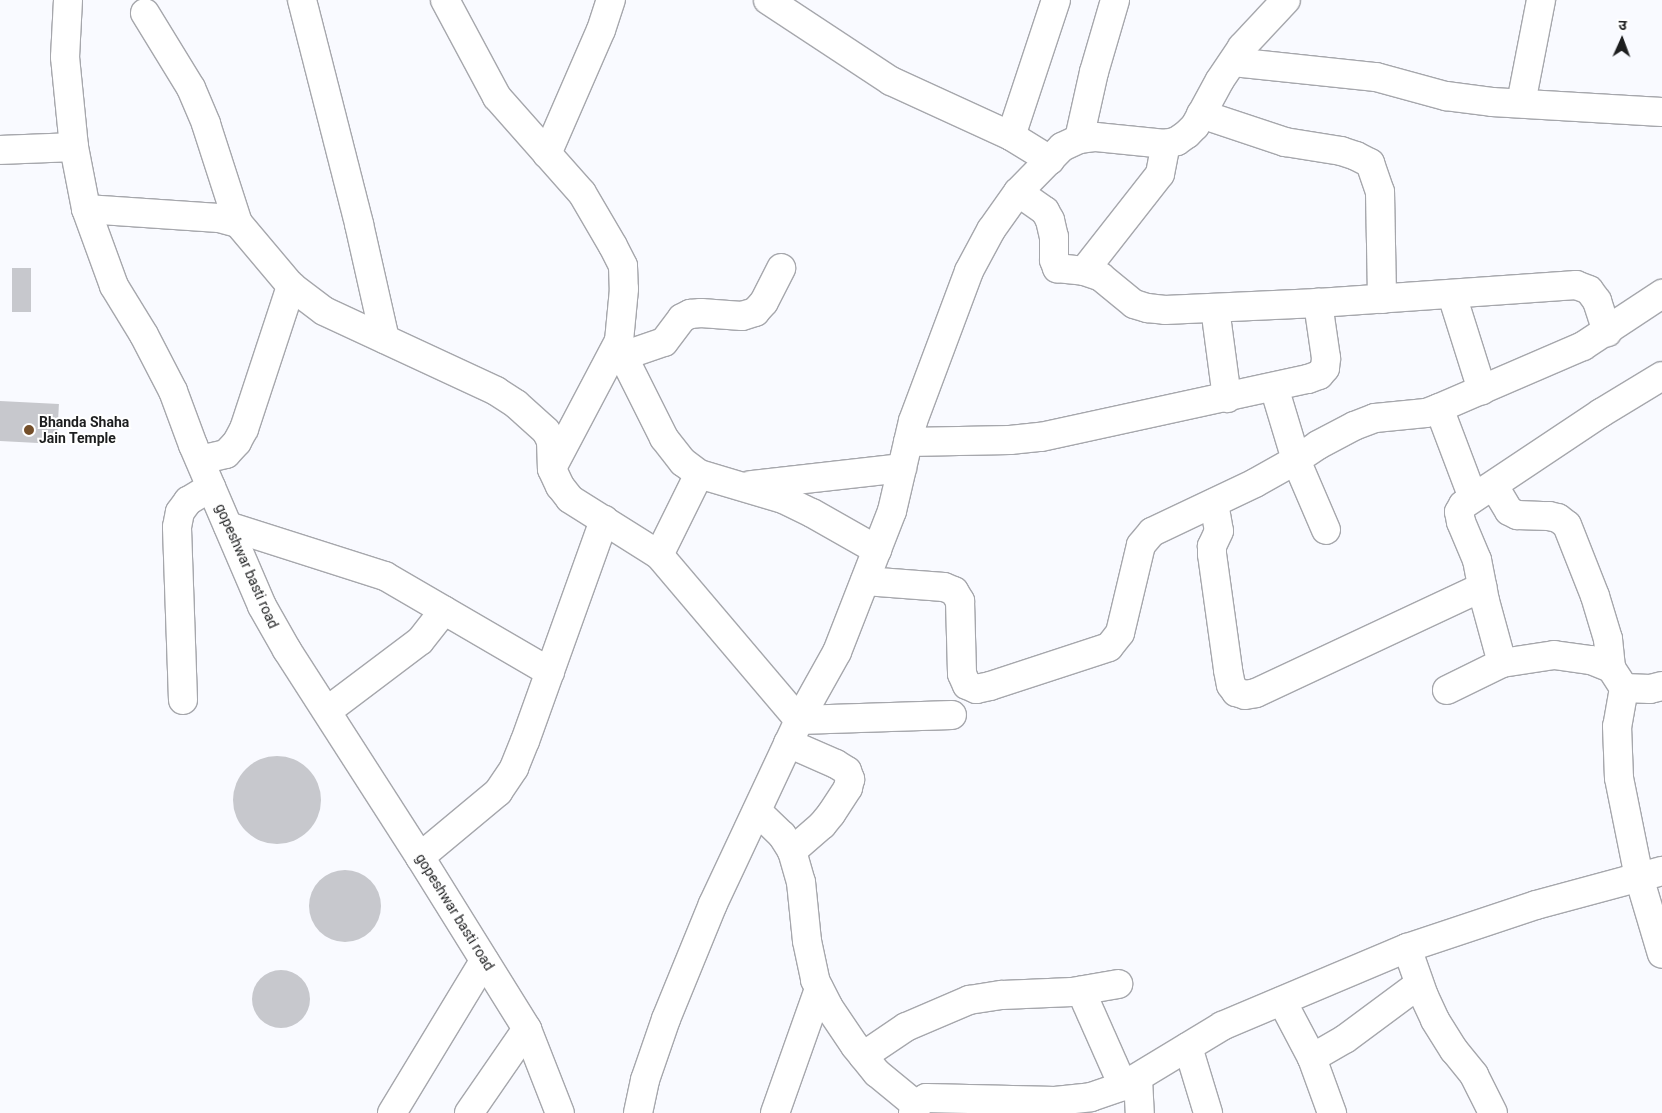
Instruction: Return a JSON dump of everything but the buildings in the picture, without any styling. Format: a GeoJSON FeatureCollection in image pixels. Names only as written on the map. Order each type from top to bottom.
{"type":"FeatureCollection","features":[{"type":"Feature","properties":{"kind":"street","name":"gopeshwar basti road"},"geometry":{"type":"LineString","coordinates":[[68,0],[65,57],[74,147],[86,209],[114,286],[144,335],[173,391],[211,487],[262,606],[287,650],[420,857],[527,1029],[560,1113]]}},
{"type":"Feature","properties":{"kind":"street"},"geometry":{"type":"LineString","coordinates":[[302,0],[359,224],[385,340]]}},
{"type":"Feature","properties":{"kind":"street"},"geometry":{"type":"LineString","coordinates":[[445,0],[496,97],[582,193],[623,266],[624,288],[621,348],[552,469]]}},
{"type":"Feature","properties":{"kind":"street"},"geometry":{"type":"LineString","coordinates":[[547,154],[601,30],[611,0]]}},
{"type":"Feature","properties":{"kind":"street"},"geometry":{"type":"LineString","coordinates":[[768,0],[892,81],[1012,136],[1050,160]]}},
{"type":"Feature","properties":{"kind":"street"},"geometry":{"type":"LineString","coordinates":[[1012,136],[1056,0]]}},
{"type":"Feature","properties":{"kind":"street"},"geometry":{"type":"LineString","coordinates":[[1079,139],[1092,80],[1116,0]]}},
{"type":"Feature","properties":{"kind":"street"},"geometry":{"type":"LineString","coordinates":[[638,1113],[646,1080],[666,1019],[713,904],[793,732],[837,652],[892,511],[913,421],[969,271],[1002,214],[1018,192],[1062,147],[1079,139],[1096,137],[1166,144],[1177,142],[1187,134],[1201,114],[1220,80],[1242,47],[1286,0]]}},
{"type":"Feature","properties":{"kind":"street"},"geometry":{"type":"LineString","coordinates":[[1521,103],[1541,0]]}},
{"type":"Feature","properties":{"kind":"street"},"geometry":{"type":"LineString","coordinates":[[145,13],[191,88],[206,124],[238,223],[291,286],[324,311],[496,391],[516,404],[546,431],[551,442],[552,469],[560,486],[570,499],[658,555],[793,732],[847,771],[850,779],[848,788],[831,814],[822,825],[792,851]]}},
{"type":"Feature","properties":{"kind":"street"},"geometry":{"type":"LineString","coordinates":[[1233,62],[1376,77],[1446,96],[1662,112]]}},
{"type":"Feature","properties":{"kind":"street"},"geometry":{"type":"LineString","coordinates":[[1201,114],[1285,142],[1341,151],[1356,156],[1370,164],[1380,192],[1382,299]]}},
{"type":"Feature","properties":{"kind":"street"},"geometry":{"type":"LineString","coordinates":[[1084,271],[1160,174],[1166,144]]}},
{"type":"Feature","properties":{"kind":"street"},"geometry":{"type":"LineString","coordinates":[[0,150],[74,147]]}},
{"type":"Feature","properties":{"kind":"street"},"geometry":{"type":"LineString","coordinates":[[1018,192],[1045,211],[1050,220],[1054,237],[1054,260],[1057,268],[1084,271],[1101,277],[1134,304],[1147,308],[1165,310],[1318,303],[1576,285],[1589,290],[1597,301],[1607,332]]}},
{"type":"Feature","properties":{"kind":"street"},"geometry":{"type":"LineString","coordinates":[[86,209],[219,218],[238,223]]}},
{"type":"Feature","properties":{"kind":"street"},"geometry":{"type":"LineString","coordinates":[[621,348],[664,342],[682,318],[690,314],[742,316],[755,312],[764,302],[781,268]]}},
{"type":"Feature","properties":{"kind":"street"},"geometry":{"type":"LineString","coordinates":[[200,460],[226,454],[238,442],[291,286]]}},
{"type":"Feature","properties":{"kind":"street"},"geometry":{"type":"LineString","coordinates":[[865,581],[944,587],[954,591],[960,601],[962,674],[966,685],[976,689],[1109,647],[1120,633],[1141,545],[1152,532],[1255,483],[1354,426],[1375,418],[1426,413],[1583,346],[1607,332],[1662,294]]}},
{"type":"Feature","properties":{"kind":"street"},"geometry":{"type":"LineString","coordinates":[[1452,295],[1482,390]]}},
{"type":"Feature","properties":{"kind":"street"},"geometry":{"type":"LineString","coordinates":[[908,442],[1010,440],[1041,437],[1227,398],[1313,377],[1325,368],[1326,358],[1318,303]]}},
{"type":"Feature","properties":{"kind":"street"},"geometry":{"type":"LineString","coordinates":[[1214,308],[1227,398]]}},
{"type":"Feature","properties":{"kind":"street"},"geometry":{"type":"LineString","coordinates":[[621,348],[664,438],[683,462],[699,474],[783,499],[877,550]]}},
{"type":"Feature","properties":{"kind":"street"},"geometry":{"type":"LineString","coordinates":[[1502,663],[1482,587],[1477,560],[1459,512],[1463,505],[1601,413],[1662,376]]}},
{"type":"Feature","properties":{"kind":"street"},"geometry":{"type":"LineString","coordinates":[[1274,387],[1296,460],[1326,530]]}},
{"type":"Feature","properties":{"kind":"street"},"geometry":{"type":"LineString","coordinates":[[1439,408],[1484,492],[1517,515],[1549,516],[1558,518],[1567,525],[1595,596],[1617,678],[1619,778],[1651,874],[1662,954]]}},
{"type":"Feature","properties":{"kind":"street"},"geometry":{"type":"LineString","coordinates":[[738,487],[902,468]]}},
{"type":"Feature","properties":{"kind":"street"},"geometry":{"type":"LineString","coordinates":[[658,555],[699,474]]}},
{"type":"Feature","properties":{"kind":"street"},"geometry":{"type":"LineString","coordinates":[[184,700],[177,527],[180,512],[188,501],[211,487]]}},
{"type":"Feature","properties":{"kind":"street"},"geometry":{"type":"LineString","coordinates":[[1214,503],[1218,531],[1212,546],[1212,554],[1228,670],[1231,685],[1236,692],[1244,695],[1256,693],[1482,587]]}},
{"type":"Feature","properties":{"kind":"street"},"geometry":{"type":"LineString","coordinates":[[420,857],[498,792],[514,768],[604,520]]}},
{"type":"Feature","properties":{"kind":"street"},"geometry":{"type":"LineString","coordinates":[[228,526],[385,576],[550,672]]}},
{"type":"Feature","properties":{"kind":"street"},"geometry":{"type":"LineString","coordinates":[[327,711],[420,641],[444,610]]}},
{"type":"Feature","properties":{"kind":"street"},"geometry":{"type":"LineString","coordinates":[[1448,690],[1502,663],[1554,655],[1591,660],[1617,678],[1650,689],[1662,686]]}},
{"type":"Feature","properties":{"kind":"street"},"geometry":{"type":"LineString","coordinates":[[793,732],[952,715]]}},
{"type":"Feature","properties":{"kind":"street"},"geometry":{"type":"LineString","coordinates":[[757,811],[782,835],[792,851],[801,882],[807,942],[815,980],[828,1006],[877,1073],[915,1109],[926,1098],[940,1097],[1056,1101],[1091,1097],[1131,1083],[1222,1026],[1407,948],[1536,905],[1651,874]]}},
{"type":"Feature","properties":{"kind":"street"},"geometry":{"type":"LineString","coordinates":[[1407,948],[1419,984],[1435,1020],[1454,1050],[1474,1075],[1493,1113]]}},
{"type":"Feature","properties":{"kind":"street"},"geometry":{"type":"LineString","coordinates":[[392,1113],[484,961]]}},
{"type":"Feature","properties":{"kind":"street"},"geometry":{"type":"LineString","coordinates":[[863,1056],[906,1027],[969,1000],[1002,995],[1080,991],[1118,984]]}},
{"type":"Feature","properties":{"kind":"street"},"geometry":{"type":"LineString","coordinates":[[1312,1058],[1345,1039],[1419,984]]}},
{"type":"Feature","properties":{"kind":"street"},"geometry":{"type":"LineString","coordinates":[[775,1113],[819,989]]}},
{"type":"Feature","properties":{"kind":"street"},"geometry":{"type":"LineString","coordinates":[[1080,991],[1131,1083],[1140,1113]]}},
{"type":"Feature","properties":{"kind":"street"},"geometry":{"type":"LineString","coordinates":[[1282,1001],[1312,1058],[1332,1113]]}},
{"type":"Feature","properties":{"kind":"street"},"geometry":{"type":"LineString","coordinates":[[469,1113],[527,1029]]}},
{"type":"Feature","properties":{"kind":"street"},"geometry":{"type":"LineString","coordinates":[[1188,1047],[1208,1113]]}},
{"type":"Feature","properties":{"kind":"place","name":"Bhanda Shaha Jain Temple"},"geometry":{"type":"Point","coordinates":[29,430]}}]}
